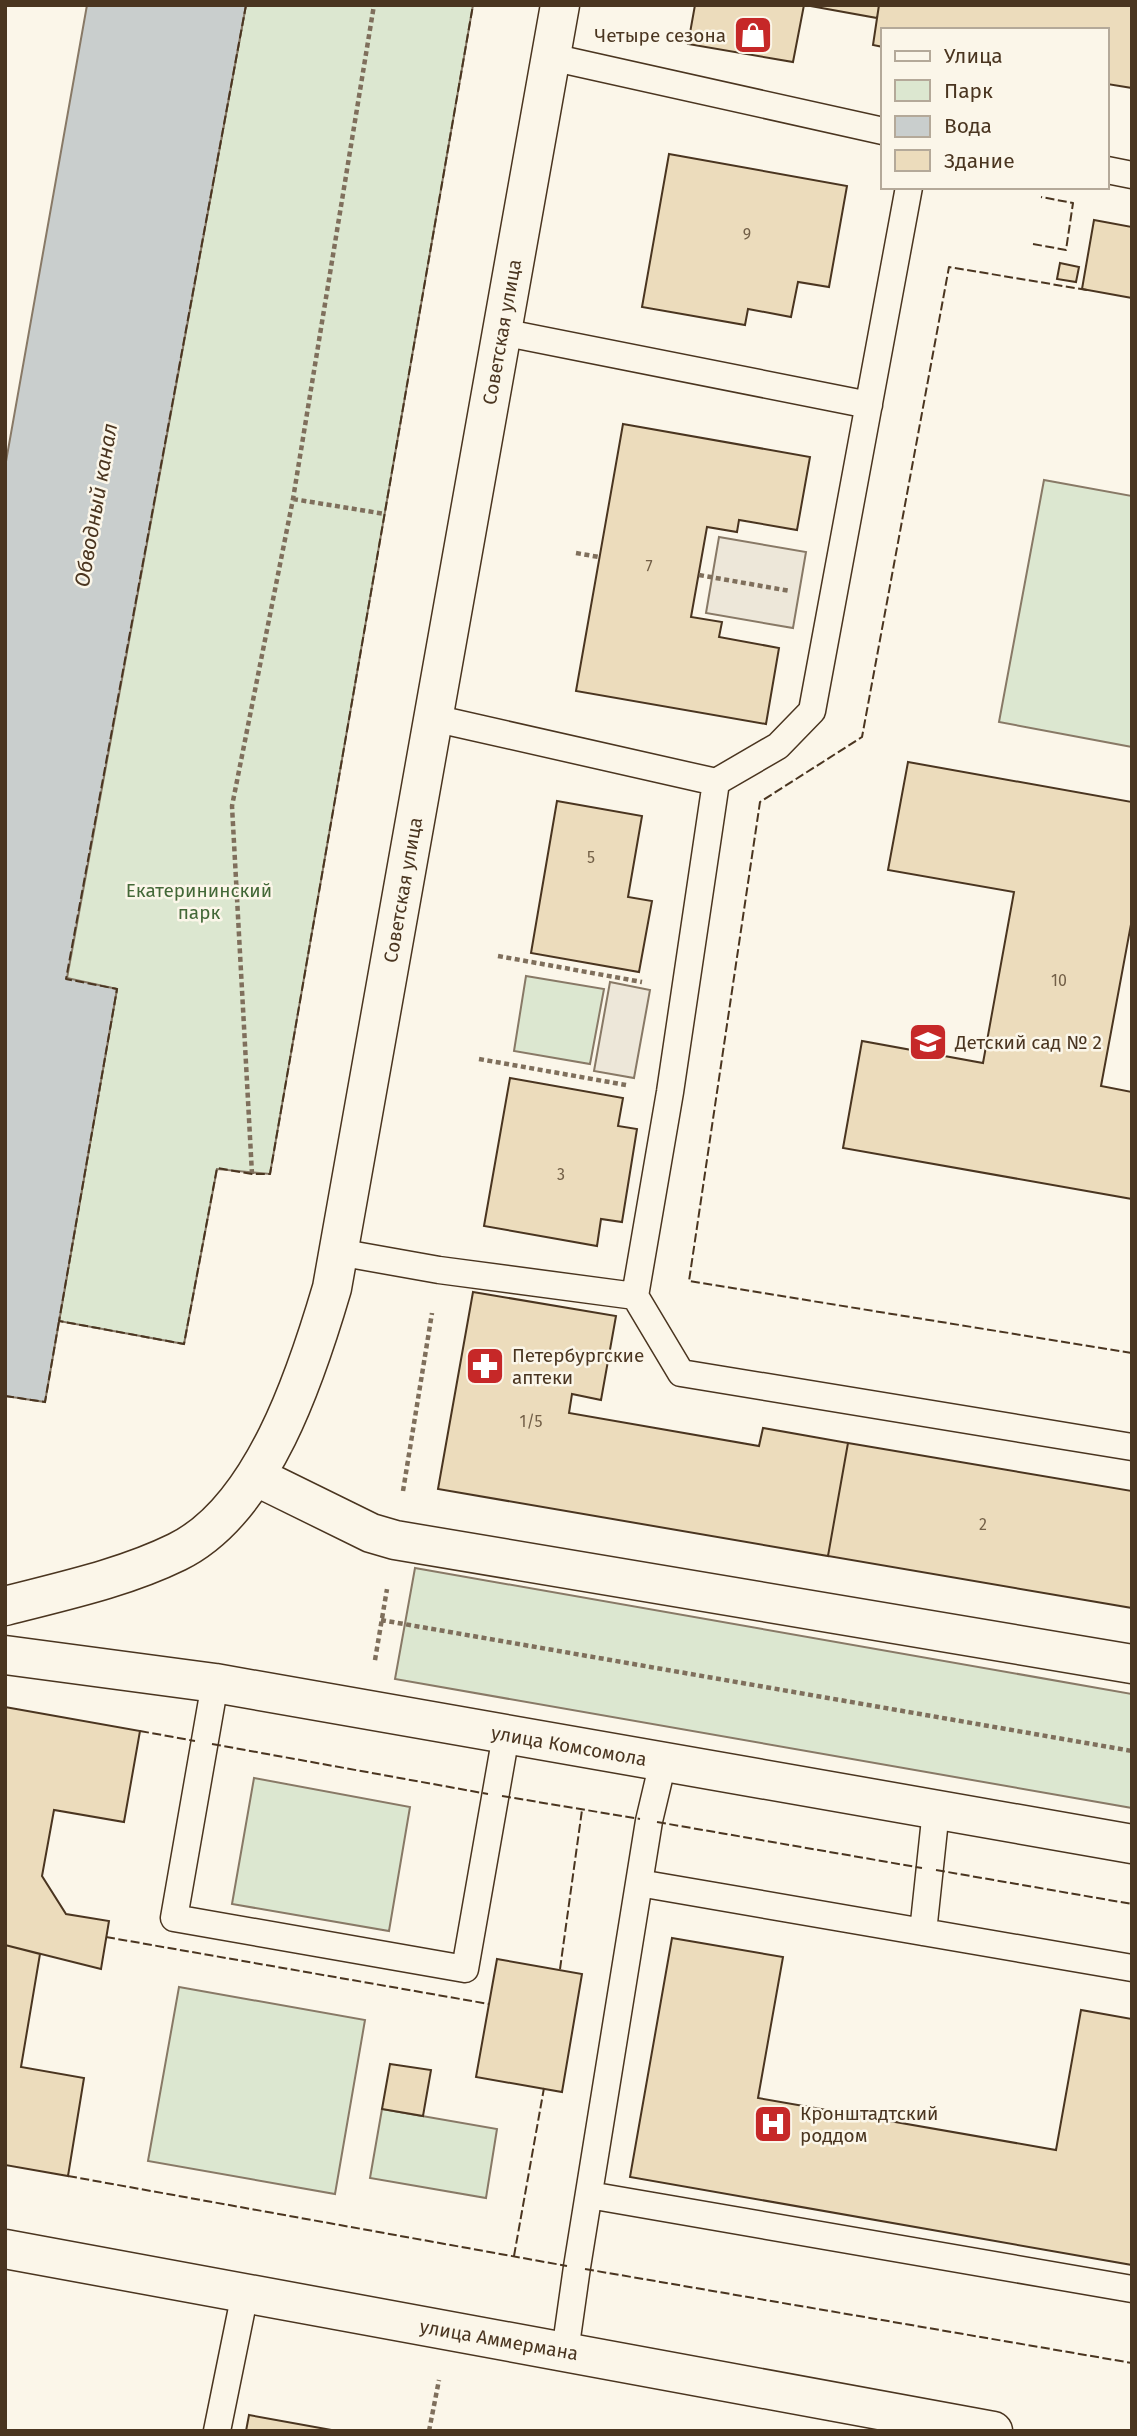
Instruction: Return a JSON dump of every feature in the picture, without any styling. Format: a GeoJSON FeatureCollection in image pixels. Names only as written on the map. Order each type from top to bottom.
{"type":"FeatureCollection","features":[{"type":"Feature","properties":{"kind":"street","name":"Советская улица"},"geometry":{"type":"LineString","coordinates":[[5,1606],[140,1568],[180,1551],[212,1528],[256,1476],[306,1370],[332,1288],[560,5]]}},
{"type":"Feature","properties":{"kind":"street"},"geometry":{"type":"LineString","coordinates":[[256,1476],[371,1533],[395,1540],[1132,1664]]}},
{"type":"Feature","properties":{"kind":"street","name":"улица Комсомола"},"geometry":{"type":"LineString","coordinates":[[5,1655],[215,1683],[1132,1844]]}},
{"type":"Feature","properties":{"kind":"street","name":"улица Аммермана"},"geometry":{"type":"LineString","coordinates":[[5,2249],[984,2430]]}},
{"type":"Feature","properties":{"kind":"lane"},"geometry":{"type":"LineString","coordinates":[[551,57],[881,131]]}},
{"type":"Feature","properties":{"kind":"lane"},"geometry":{"type":"LineString","coordinates":[[1109,170],[1132,174]]}},
{"type":"Feature","properties":{"kind":"lane"},"geometry":{"type":"LineString","coordinates":[[433,718],[716,782],[778,746],[812,711],[909,189]]}},
{"type":"Feature","properties":{"kind":"lane"},"geometry":{"type":"LineString","coordinates":[[502,332],[869,405]]}},
{"type":"Feature","properties":{"kind":"lane"},"geometry":{"type":"LineString","coordinates":[[716,782],[670,1092],[635,1296],[681,1373],[1132,1447]]}},
{"type":"Feature","properties":{"kind":"lane"},"geometry":{"type":"LineString","coordinates":[[338,1252],[439,1270],[635,1296]]}},
{"type":"Feature","properties":{"kind":"lane"},"geometry":{"type":"LineString","coordinates":[[215,1683],[174,1918],[187,1921],[465,1969],[506,1735]]}},
{"type":"Feature","properties":{"kind":"lane"},"geometry":{"type":"LineString","coordinates":[[565,2352],[649,1821],[663,1762]]}},
{"type":"Feature","properties":{"kind":"lane"},"geometry":{"type":"LineString","coordinates":[[923,1932],[936,1810]]}},
{"type":"Feature","properties":{"kind":"lane"},"geometry":{"type":"LineString","coordinates":[[639,1883],[1132,1968]]}},
{"type":"Feature","properties":{"kind":"lane"},"geometry":{"type":"LineString","coordinates":[[589,2195],[1132,2289]]}},
{"type":"Feature","properties":{"kind":"lane"},"geometry":{"type":"LineString","coordinates":[[217,2431],[245,2293]]}},
{"type":"Feature","properties":{"kind":"path"},"geometry":{"type":"LineString","coordinates":[[252,1174],[232,806],[293,499],[374,5]]}},
{"type":"Feature","properties":{"kind":"path"},"geometry":{"type":"LineString","coordinates":[[293,499],[385,514]]}},
{"type":"Feature","properties":{"kind":"path"},"geometry":{"type":"LineString","coordinates":[[576,553],[599,557]]}},
{"type":"Feature","properties":{"kind":"path"},"geometry":{"type":"LineString","coordinates":[[699,575],[832,598]]}},
{"type":"Feature","properties":{"kind":"path"},"geometry":{"type":"LineString","coordinates":[[498,956],[685,989]]}},
{"type":"Feature","properties":{"kind":"path"},"geometry":{"type":"LineString","coordinates":[[479,1059],[670,1092]]}},
{"type":"Feature","properties":{"kind":"path"},"geometry":{"type":"LineString","coordinates":[[382,1620],[1132,1751]]}},
{"type":"Feature","properties":{"kind":"green space","name":"Екатерининский парк"},"geometry":{"type":"Polygon","coordinates":[[[246,5],[473,5],[270,1174],[217,1169],[184,1344],[59,1321],[117,989],[66,979],[246,5]]]}},
{"type":"Feature","properties":{"kind":"green space"},"geometry":{"type":"Polygon","coordinates":[[[1044,480],[1132,496],[1132,747],[999,722],[1044,480]]]}},
{"type":"Feature","properties":{"kind":"green space"},"geometry":{"type":"Polygon","coordinates":[[[526,976],[604,989],[590,1064],[514,1051],[526,976]]]}},
{"type":"Feature","properties":{"kind":"green space"},"geometry":{"type":"Polygon","coordinates":[[[415,1568],[1132,1694],[1132,1808],[395,1679],[415,1568]]]}},
{"type":"Feature","properties":{"kind":"green space"},"geometry":{"type":"Polygon","coordinates":[[[254,1778],[410,1807],[389,1931],[232,1904],[254,1778]]]}},
{"type":"Feature","properties":{"kind":"green space"},"geometry":{"type":"Polygon","coordinates":[[[179,1987],[365,2020],[335,2194],[148,2161],[179,1987]]]}},
{"type":"Feature","properties":{"kind":"green space"},"geometry":{"type":"Polygon","coordinates":[[[382,2109],[497,2129],[486,2198],[370,2178],[382,2109]]]}},
{"type":"Feature","properties":{"kind":"shaded area"},"geometry":{"type":"Polygon","coordinates":[[[719,537],[806,552],[793,628],[706,613],[719,537]]]}},
{"type":"Feature","properties":{"kind":"shaded area"},"geometry":{"type":"Polygon","coordinates":[[[610,982],[650,990],[634,1078],[594,1071],[610,982]]]}},
{"type":"Feature","properties":{"kind":"water","name":"Обводный канал"},"geometry":{"type":"Polygon","coordinates":[[[87,5],[246,5],[67,978],[117,989],[45,1402],[5,1396],[5,467],[87,5]]]}},
{"type":"Feature","properties":{"kind":"building"},"geometry":{"type":"Polygon","coordinates":[[[695,5],[804,5],[793,62],[688,44],[695,5]]]}},
{"type":"Feature","properties":{"kind":"building"},"geometry":{"type":"Polygon","coordinates":[[[805,5],[879,5],[877,18],[805,5]]]}},
{"type":"Feature","properties":{"kind":"building"},"geometry":{"type":"Polygon","coordinates":[[[879,5],[1132,5],[1132,88],[1109,84],[1109,28],[881,28],[881,47],[873,45],[879,5]]]}},
{"type":"Feature","properties":{"kind":"building"},"geometry":{"type":"Polygon","coordinates":[[[669,154],[847,186],[829,287],[798,282],[791,317],[748,309],[745,325],[642,307],[669,154]]]}},
{"type":"Feature","properties":{"kind":"building"},"geometry":{"type":"Polygon","coordinates":[[[1094,220],[1132,227],[1132,298],[1082,289],[1094,220]]]}},
{"type":"Feature","properties":{"kind":"building"},"geometry":{"type":"Polygon","coordinates":[[[1060,263],[1079,267],[1076,282],[1057,279],[1060,263]]]}},
{"type":"Feature","properties":{"kind":"building"},"geometry":{"type":"Polygon","coordinates":[[[623,424],[810,457],[797,530],[739,520],[737,532],[707,527],[691,617],[722,622],[719,637],[779,648],[766,724],[576,691],[623,424]]]}},
{"type":"Feature","properties":{"kind":"building"},"geometry":{"type":"Polygon","coordinates":[[[908,762],[1132,802],[1132,919],[1101,1086],[1132,1092],[1132,1199],[843,1148],[862,1041],[983,1063],[1014,892],[888,870],[908,762]]]}},
{"type":"Feature","properties":{"kind":"building"},"geometry":{"type":"Polygon","coordinates":[[[557,801],[642,816],[628,897],[652,901],[639,972],[531,953],[557,801]]]}},
{"type":"Feature","properties":{"kind":"building"},"geometry":{"type":"Polygon","coordinates":[[[510,1078],[623,1098],[618,1126],[637,1129],[622,1222],[601,1219],[597,1246],[484,1226],[510,1078]]]}},
{"type":"Feature","properties":{"kind":"building"},"geometry":{"type":"Polygon","coordinates":[[[473,1292],[616,1316],[601,1400],[572,1394],[569,1413],[759,1446],[763,1428],[848,1443],[828,1556],[438,1489],[473,1292]]]}},
{"type":"Feature","properties":{"kind":"building"},"geometry":{"type":"Polygon","coordinates":[[[848,1443],[1132,1491],[1132,1608],[828,1556],[848,1443]]]}},
{"type":"Feature","properties":{"kind":"building"},"geometry":{"type":"Polygon","coordinates":[[[5,1707],[140,1731],[124,1822],[54,1810],[42,1876],[66,1914],[109,1921],[101,1969],[5,1945],[5,1707]]]}},
{"type":"Feature","properties":{"kind":"building","name":"Кронштадтский роддом"},"geometry":{"type":"Polygon","coordinates":[[[672,1938],[783,1957],[758,2098],[1056,2150],[1081,2010],[1132,2019],[1132,2265],[630,2177],[672,1938]]]}},
{"type":"Feature","properties":{"kind":"building"},"geometry":{"type":"Polygon","coordinates":[[[5,1945],[40,1954],[21,2067],[84,2078],[68,2176],[5,2165],[5,1945]]]}},
{"type":"Feature","properties":{"kind":"building"},"geometry":{"type":"Polygon","coordinates":[[[497,1959],[582,1974],[562,2092],[476,2077],[497,1959]]]}},
{"type":"Feature","properties":{"kind":"building"},"geometry":{"type":"Polygon","coordinates":[[[390,2064],[431,2070],[423,2116],[382,2109],[390,2064]]]}},
{"type":"Feature","properties":{"kind":"building"},"geometry":{"type":"Polygon","coordinates":[[[249,2415],[337,2431],[246,2431],[249,2415]]]}},
{"type":"Feature","properties":{"kind":"fence"},"geometry":{"type":"LineString","coordinates":[[246,5],[66,979],[117,989],[59,1321],[184,1344],[217,1168],[270,1174],[473,5]]}},
{"type":"Feature","properties":{"kind":"fence"},"geometry":{"type":"LineString","coordinates":[[1033,244],[1066,250],[1073,203],[1041,197]]}},
{"type":"Feature","properties":{"kind":"fence"},"geometry":{"type":"LineString","coordinates":[[1087,290],[949,267],[862,737],[760,802],[689,1281],[1132,1353]]}},
{"type":"Feature","properties":{"kind":"fence"},"geometry":{"type":"LineString","coordinates":[[5,1396],[45,1402],[59,1321]]}},
{"type":"Feature","properties":{"kind":"fence"},"geometry":{"type":"LineString","coordinates":[[140,1731],[195,1741]]}},
{"type":"Feature","properties":{"kind":"fence"},"geometry":{"type":"LineString","coordinates":[[212,1744],[488,1794]]}},
{"type":"Feature","properties":{"kind":"fence"},"geometry":{"type":"LineString","coordinates":[[502,1796],[640,1819]]}},
{"type":"Feature","properties":{"kind":"fence"},"geometry":{"type":"LineString","coordinates":[[560,1969],[582,1810]]}},
{"type":"Feature","properties":{"kind":"fence"},"geometry":{"type":"LineString","coordinates":[[657,1822],[922,1868]]}},
{"type":"Feature","properties":{"kind":"fence"},"geometry":{"type":"LineString","coordinates":[[936,1870],[1132,1904]]}},
{"type":"Feature","properties":{"kind":"fence"},"geometry":{"type":"LineString","coordinates":[[106,1937],[489,2004]]}},
{"type":"Feature","properties":{"kind":"fence"},"geometry":{"type":"LineString","coordinates":[[514,2256],[544,2088]]}},
{"type":"Feature","properties":{"kind":"fence"},"geometry":{"type":"LineString","coordinates":[[68,2176],[567,2266]]}},
{"type":"Feature","properties":{"kind":"fence"},"geometry":{"type":"LineString","coordinates":[[585,2269],[1132,2363]]}},
{"type":"Feature","properties":{"kind":"place","name":"Четыре сезона"},"geometry":{"type":"Point","coordinates":[753,35]}},
{"type":"Feature","properties":{"kind":"place","name":"Детский сад № 2"},"geometry":{"type":"Point","coordinates":[928,1042]}},
{"type":"Feature","properties":{"kind":"place","name":"Петербургские аптеки"},"geometry":{"type":"Point","coordinates":[485,1366]}},
{"type":"Feature","properties":{"kind":"place","name":"Кронштадтский роддом"},"geometry":{"type":"Point","coordinates":[773,2124]}}]}
